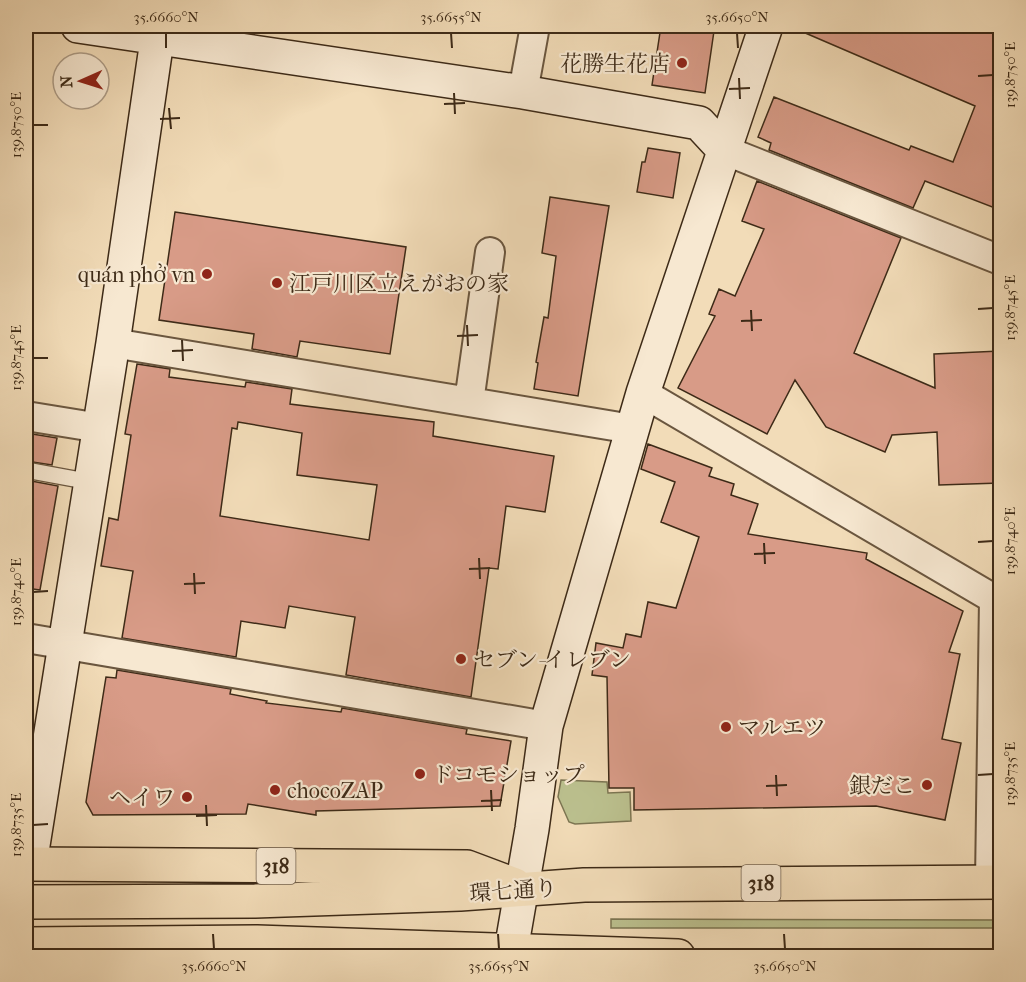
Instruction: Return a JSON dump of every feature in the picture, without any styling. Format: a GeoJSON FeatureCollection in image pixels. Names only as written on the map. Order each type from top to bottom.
{"type":"FeatureCollection","features":[{"type":"Feature","properties":{"kind":"main road","name":"318"},"geometry":{"type":"LineString","coordinates":[[28,864],[467,867],[522,888]]}},
{"type":"Feature","properties":{"kind":"main road","name":"環七通り"},"geometry":{"type":"LineString","coordinates":[[26,902],[255,901],[460,894],[584,885],[995,882]]}},
{"type":"Feature","properties":{"kind":"main road"},"geometry":{"type":"LineString","coordinates":[[26,944],[256,942],[449,947],[506,955],[678,957]]}},
{"type":"Feature","properties":{"kind":"street"},"geometry":{"type":"LineString","coordinates":[[78,26],[158,32],[699,123],[724,150],[1000,260]]}},
{"type":"Feature","properties":{"kind":"street"},"geometry":{"type":"LineString","coordinates":[[523,92],[535,26]]}},
{"type":"Feature","properties":{"kind":"street"},"geometry":{"type":"LineString","coordinates":[[506,955],[522,888],[546,726],[643,393],[766,26]]}},
{"type":"Feature","properties":{"kind":"street"},"geometry":{"type":"LineString","coordinates":[[28,864],[66,645],[100,428],[158,32]]}},
{"type":"Feature","properties":{"kind":"street"},"geometry":{"type":"LineString","coordinates":[[469,402],[490,252]]}},
{"type":"Feature","properties":{"kind":"street"},"geometry":{"type":"LineString","coordinates":[[113,343],[632,429]]}},
{"type":"Feature","properties":{"kind":"street"},"geometry":{"type":"LineString","coordinates":[[643,393],[997,598],[995,882]]}},
{"type":"Feature","properties":{"kind":"street"},"geometry":{"type":"LineString","coordinates":[[26,416],[100,428]]}},
{"type":"Feature","properties":{"kind":"street"},"geometry":{"type":"LineString","coordinates":[[26,638],[546,726]]}},
{"type":"Feature","properties":{"kind":"lane"},"geometry":{"type":"LineString","coordinates":[[26,470],[91,482]]}},
{"type":"Feature","properties":{"kind":"green space"},"geometry":{"type":"Polygon","coordinates":[[[561,780],[607,782],[608,793],[630,792],[631,821],[575,824],[569,822],[558,797],[561,780]]]}},
{"type":"Feature","properties":{"kind":"green space"},"geometry":{"type":"Polygon","coordinates":[[[611,919],[1000,920],[1000,928],[611,928],[611,919]]]}},
{"type":"Feature","properties":{"kind":"building"},"geometry":{"type":"Polygon","coordinates":[[[661,26],[714,31],[705,93],[652,85],[661,26]]]}},
{"type":"Feature","properties":{"kind":"building"},"geometry":{"type":"Polygon","coordinates":[[[789,26],[1000,26],[1000,210],[925,181],[913,208],[769,150],[771,143],[758,137],[774,97],[909,150],[911,146],[953,162],[975,106],[789,26]]]}},
{"type":"Feature","properties":{"kind":"building"},"geometry":{"type":"Polygon","coordinates":[[[648,148],[680,153],[673,198],[637,192],[642,162],[645,162],[648,148]]]}},
{"type":"Feature","properties":{"kind":"building"},"geometry":{"type":"Polygon","coordinates":[[[757,181],[901,238],[854,353],[935,388],[934,354],[1000,351],[1000,483],[939,485],[937,432],[892,435],[885,452],[826,427],[795,380],[767,434],[678,388],[715,316],[709,314],[719,289],[735,296],[764,229],[742,221],[757,181]]]}},
{"type":"Feature","properties":{"kind":"building"},"geometry":{"type":"Polygon","coordinates":[[[550,197],[609,206],[578,396],[534,389],[538,363],[536,362],[544,317],[548,318],[556,256],[542,253],[550,197]]]}},
{"type":"Feature","properties":{"kind":"building","name":"江戸川区立えがおの家"},"geometry":{"type":"Polygon","coordinates":[[[175,212],[406,247],[390,354],[300,341],[297,357],[252,349],[254,334],[159,320],[175,212]]]}},
{"type":"Feature","properties":{"kind":"building"},"geometry":{"type":"Polygon","coordinates":[[[137,364],[170,369],[169,377],[245,387],[246,382],[292,389],[290,404],[434,422],[433,436],[554,456],[545,512],[506,506],[498,569],[489,568],[471,697],[346,675],[355,617],[289,606],[285,628],[241,621],[236,657],[122,638],[133,571],[101,566],[109,518],[118,520],[131,435],[125,434],[137,364]],[[238,422],[237,429],[232,428],[220,516],[369,540],[377,485],[297,475],[302,433],[238,422]]]}},
{"type":"Feature","properties":{"kind":"building"},"geometry":{"type":"Polygon","coordinates":[[[26,433],[57,438],[52,465],[26,461],[26,433]]]}},
{"type":"Feature","properties":{"kind":"building"},"geometry":{"type":"Polygon","coordinates":[[[648,444],[712,468],[709,476],[734,484],[731,495],[758,504],[748,534],[867,553],[866,559],[963,611],[949,652],[960,654],[942,739],[961,743],[945,820],[876,806],[634,810],[634,788],[609,788],[607,677],[592,675],[596,643],[623,648],[626,634],[641,637],[648,602],[676,608],[699,537],[661,522],[675,482],[641,469],[648,444]]]}},
{"type":"Feature","properties":{"kind":"building"},"geometry":{"type":"Polygon","coordinates":[[[26,480],[58,486],[40,590],[26,588],[26,480]]]}},
{"type":"Feature","properties":{"kind":"building"},"geometry":{"type":"Polygon","coordinates":[[[117,670],[231,689],[230,694],[267,701],[266,703],[341,712],[342,708],[467,729],[466,734],[511,741],[500,806],[316,811],[316,815],[248,804],[246,814],[93,815],[86,802],[106,677],[116,678],[117,670]]]}},
{"type":"Feature","properties":{"kind":"place","name":"花勝生花店"},"geometry":{"type":"Point","coordinates":[682,63]}},
{"type":"Feature","properties":{"kind":"place","name":"quán phở vn"},"geometry":{"type":"Point","coordinates":[207,274]}},
{"type":"Feature","properties":{"kind":"place","name":"江戸川区立えがおの家"},"geometry":{"type":"Point","coordinates":[277,283]}},
{"type":"Feature","properties":{"kind":"place","name":"セブン-イレブン"},"geometry":{"type":"Point","coordinates":[461,659]}},
{"type":"Feature","properties":{"kind":"place","name":"マルエツ"},"geometry":{"type":"Point","coordinates":[726,727]}},
{"type":"Feature","properties":{"kind":"place","name":"ドコモショップ"},"geometry":{"type":"Point","coordinates":[420,774]}},
{"type":"Feature","properties":{"kind":"place","name":"銀だこ"},"geometry":{"type":"Point","coordinates":[927,785]}},
{"type":"Feature","properties":{"kind":"place","name":"chocoZAP"},"geometry":{"type":"Point","coordinates":[275,790]}},
{"type":"Feature","properties":{"kind":"place","name":"ヘイワ"},"geometry":{"type":"Point","coordinates":[187,797]}}]}
